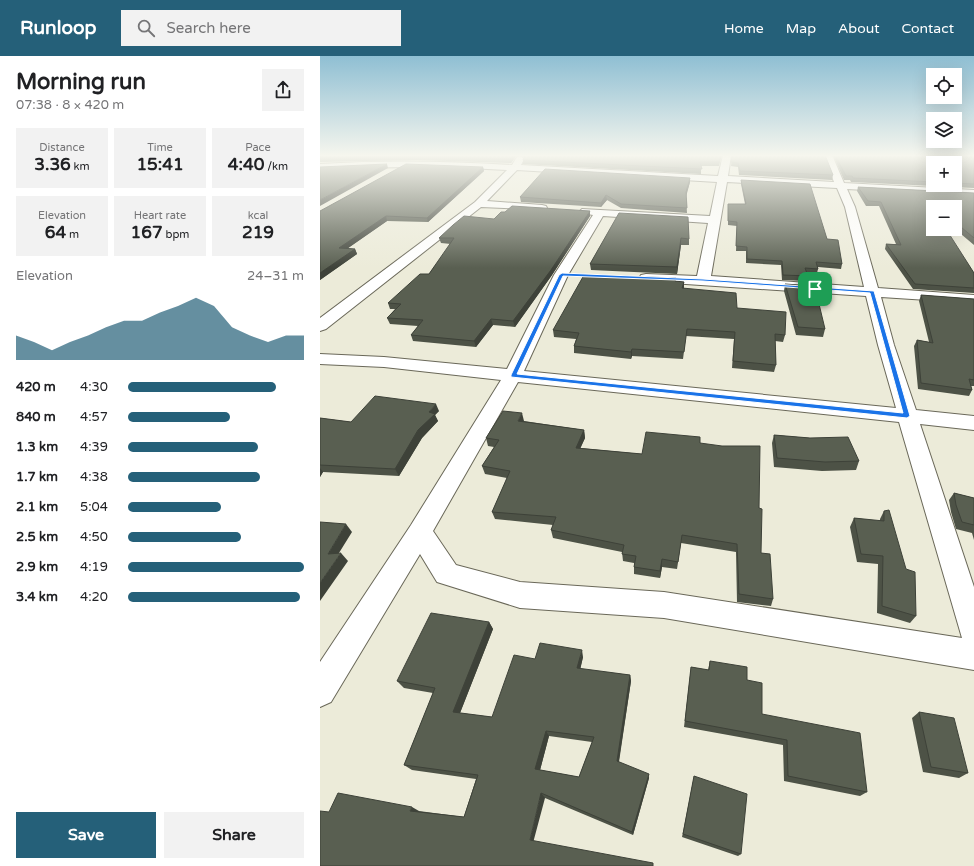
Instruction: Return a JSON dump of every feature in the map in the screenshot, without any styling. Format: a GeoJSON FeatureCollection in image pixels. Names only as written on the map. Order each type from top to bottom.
{"type":"FeatureCollection","features":[{"type":"Feature","properties":{"kind":"street"},"geometry":{"type":"LineString","coordinates":[[320,326],[479,204],[490,193]]}},
{"type":"Feature","properties":{"kind":"street"},"geometry":{"type":"LineString","coordinates":[[703,280],[719,193]]}},
{"type":"Feature","properties":{"kind":"street"},"geometry":{"type":"LineString","coordinates":[[843,193],[850,206],[860,241],[872,292],[907,416],[974,632]]}},
{"type":"Feature","properties":{"kind":"street"},"geometry":{"type":"LineString","coordinates":[[479,204],[555,209]]}},
{"type":"Feature","properties":{"kind":"street"},"geometry":{"type":"LineString","coordinates":[[578,211],[714,220]]}},
{"type":"Feature","properties":{"kind":"street"},"geometry":{"type":"LineString","coordinates":[[320,691],[420,532],[513,375],[562,275],[600,212]]}},
{"type":"Feature","properties":{"kind":"street"},"geometry":{"type":"LineString","coordinates":[[562,275],[577,275]]}},
{"type":"Feature","properties":{"kind":"street"},"geometry":{"type":"LineString","coordinates":[[632,277],[703,280],[974,300]]}},
{"type":"Feature","properties":{"kind":"street"},"geometry":{"type":"LineString","coordinates":[[320,359],[384,362],[974,423]]}},
{"type":"Feature","properties":{"kind":"street"},"geometry":{"type":"LineString","coordinates":[[420,532],[447,574],[520,595],[664,605],[974,656]]}},
{"type":"Feature","properties":{"kind":"building"},"geometry":{"type":"Polygon","coordinates":[[[320,193],[333,193],[320,200],[320,193]]]}},
{"type":"Feature","properties":{"kind":"building"},"geometry":{"type":"Polygon","coordinates":[[[353,193],[455,193],[427,218],[386,216],[339,248],[355,249],[320,273],[320,211],[353,193]]]}},
{"type":"Feature","properties":{"kind":"building"},"geometry":{"type":"Polygon","coordinates":[[[524,193],[686,193],[687,208],[621,204],[606,195],[601,203],[520,197],[524,193]]]}},
{"type":"Feature","properties":{"kind":"building"},"geometry":{"type":"Polygon","coordinates":[[[744,193],[813,193],[827,239],[838,240],[842,264],[816,262],[818,269],[805,268],[808,276],[783,275],[782,261],[747,259],[747,247],[736,246],[737,222],[728,221],[728,204],[746,204],[744,193]]]}},
{"type":"Feature","properties":{"kind":"building"},"geometry":{"type":"Polygon","coordinates":[[[862,193],[974,193],[974,238],[962,228],[962,200],[926,200],[926,236],[950,236],[974,273],[974,288],[915,284],[886,244],[901,245],[881,202],[868,201],[862,193]]]}},
{"type":"Feature","properties":{"kind":"building"},"geometry":{"type":"Polygon","coordinates":[[[512,206],[590,211],[551,270],[513,321],[491,319],[474,341],[411,335],[423,320],[387,318],[401,304],[388,303],[420,274],[429,274],[454,238],[439,238],[453,225],[464,216],[494,219],[501,212],[505,212],[512,206]]]}},
{"type":"Feature","properties":{"kind":"building"},"geometry":{"type":"Polygon","coordinates":[[[619,213],[688,217],[689,239],[681,238],[677,267],[590,264],[619,213]]]}},
{"type":"Feature","properties":{"kind":"building"},"geometry":{"type":"Polygon","coordinates":[[[584,275],[676,278],[675,281],[684,282],[682,288],[736,293],[737,308],[786,312],[785,335],[775,334],[776,365],[733,361],[735,332],[687,329],[684,352],[632,349],[631,352],[574,346],[579,333],[553,330],[584,275]]]}},
{"type":"Feature","properties":{"kind":"building"},"geometry":{"type":"Polygon","coordinates":[[[785,284],[813,286],[825,329],[798,327],[785,284]]]}},
{"type":"Feature","properties":{"kind":"building"},"geometry":{"type":"Polygon","coordinates":[[[921,295],[974,299],[974,380],[969,379],[972,390],[921,383],[917,340],[933,343],[921,295]]]}},
{"type":"Feature","properties":{"kind":"building"},"geometry":{"type":"Polygon","coordinates":[[[375,396],[436,404],[429,412],[435,414],[418,430],[395,469],[320,465],[320,418],[351,422],[375,396]]]}},
{"type":"Feature","properties":{"kind":"building"},"geometry":{"type":"Polygon","coordinates":[[[503,411],[522,413],[518,421],[584,430],[576,448],[642,454],[646,432],[700,437],[700,443],[722,446],[760,446],[759,508],[762,509],[761,553],[770,554],[773,599],[739,594],[737,544],[682,535],[678,562],[662,559],[660,571],[634,567],[636,556],[622,554],[624,545],[551,530],[556,517],[492,512],[510,471],[482,466],[499,440],[486,438],[503,411]]]}},
{"type":"Feature","properties":{"kind":"building"},"geometry":{"type":"Polygon","coordinates":[[[774,435],[810,438],[848,437],[859,461],[825,462],[777,458],[774,435]]]}},
{"type":"Feature","properties":{"kind":"building"},"geometry":{"type":"Polygon","coordinates":[[[954,493],[974,498],[974,525],[962,522],[956,505],[954,493]]]}},
{"type":"Feature","properties":{"kind":"building"},"geometry":{"type":"Polygon","coordinates":[[[889,510],[906,569],[915,572],[916,616],[882,606],[883,556],[861,554],[854,518],[884,521],[884,511],[889,510]]]}},
{"type":"Feature","properties":{"kind":"building"},"geometry":{"type":"Polygon","coordinates":[[[320,522],[346,524],[328,554],[341,553],[320,583],[320,522]]]}},
{"type":"Feature","properties":{"kind":"building"},"geometry":{"type":"Polygon","coordinates":[[[431,613],[489,622],[453,712],[492,717],[514,655],[535,659],[540,643],[582,650],[577,668],[630,675],[617,761],[649,774],[632,832],[541,793],[530,840],[653,863],[653,866],[320,866],[320,811],[329,812],[338,793],[412,807],[410,811],[464,817],[478,775],[404,765],[435,688],[397,681],[431,613]],[[546,731],[535,769],[579,777],[594,737],[546,731]]]}},
{"type":"Feature","properties":{"kind":"building"},"geometry":{"type":"Polygon","coordinates":[[[710,661],[747,667],[747,680],[762,683],[762,714],[860,733],[867,792],[788,776],[787,740],[685,721],[691,667],[709,670],[710,661]]]}},
{"type":"Feature","properties":{"kind":"building"},"geometry":{"type":"Polygon","coordinates":[[[919,712],[954,718],[968,773],[931,767],[919,712]]]}},
{"type":"Feature","properties":{"kind":"building"},"geometry":{"type":"Polygon","coordinates":[[[694,776],[747,794],[741,854],[683,834],[694,776]]]}},
{"type":"Feature","properties":{"kind":"route"},"geometry":{"type":"LineString","coordinates":[[562,275],[703,280],[815,289],[872,292],[907,416],[513,375],[562,275]]}}]}
